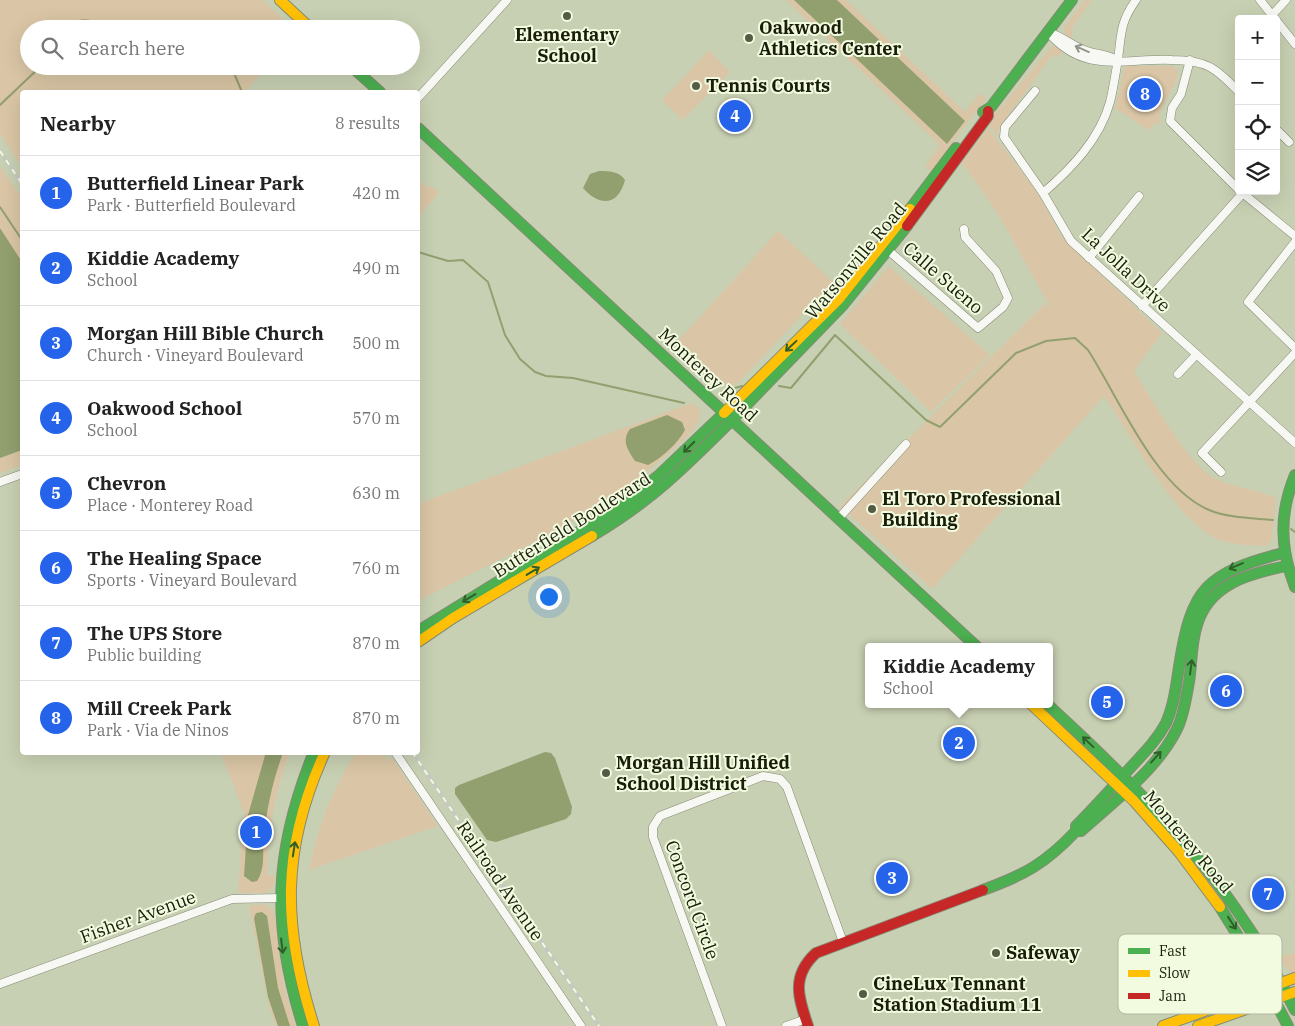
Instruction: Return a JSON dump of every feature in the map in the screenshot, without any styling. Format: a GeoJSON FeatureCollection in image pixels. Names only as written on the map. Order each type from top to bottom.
{"type":"FeatureCollection","features":[{"type":"Feature","properties":{"kind":"main road"},"geometry":{"type":"LineString","coordinates":[[280,0],[301,20]]}},
{"type":"Feature","properties":{"kind":"main road","name":"Watsonville Road"},"geometry":{"type":"LineString","coordinates":[[724,413],[839,298],[883,246],[976,126],[988,116],[988,110],[1072,0]]}},
{"type":"Feature","properties":{"kind":"main road"},"geometry":{"type":"LineString","coordinates":[[361,75],[378,90]]}},
{"type":"Feature","properties":{"kind":"main road","name":"Monterey Road"},"geometry":{"type":"LineString","coordinates":[[420,130],[973,643]]}},
{"type":"Feature","properties":{"kind":"main road","name":"Watsonville Road"},"geometry":{"type":"LineString","coordinates":[[732,420],[833,316],[888,251],[958,150]]}},
{"type":"Feature","properties":{"kind":"main road","name":"Butterfield Boulevard"},"geometry":{"type":"LineString","coordinates":[[420,630],[624,504],[658,476],[724,413]]}},
{"type":"Feature","properties":{"kind":"main road","name":"Butterfield Boulevard"},"geometry":{"type":"LineString","coordinates":[[420,641],[453,618],[612,524],[649,499],[675,477],[732,420]]}},
{"type":"Feature","properties":{"kind":"main road"},"geometry":{"type":"LineString","coordinates":[[1295,475],[1284,502],[1282,516],[1283,553],[1295,587]]}},
{"type":"Feature","properties":{"kind":"main road"},"geometry":{"type":"LineString","coordinates":[[1128,779],[1158,738],[1167,721],[1175,695],[1184,627],[1192,605],[1219,574],[1236,565],[1283,553]]}},
{"type":"Feature","properties":{"kind":"main road"},"geometry":{"type":"LineString","coordinates":[[807,1023],[797,988],[802,968],[816,953],[1027,873],[1050,857],[1076,831],[1076,826],[1163,749],[1182,717],[1187,697],[1196,626],[1209,600],[1222,587],[1234,580],[1256,572],[1286,566]]}},
{"type":"Feature","properties":{"kind":"main road","name":"Monterey Road"},"geometry":{"type":"LineString","coordinates":[[1035,708],[1120,787],[1156,825],[1206,886],[1239,934]]}},
{"type":"Feature","properties":{"kind":"main road","name":"Monterey Road"},"geometry":{"type":"LineString","coordinates":[[1051,708],[1128,779],[1178,833],[1215,879],[1252,934]]}},
{"type":"Feature","properties":{"kind":"main road"},"geometry":{"type":"LineString","coordinates":[[303,1026],[294,1000],[283,956],[284,898],[282,857],[290,818],[313,755]]}},
{"type":"Feature","properties":{"kind":"main road"},"geometry":{"type":"LineString","coordinates":[[314,1026],[302,990],[284,898],[300,820],[314,776],[324,755]]}},
{"type":"Feature","properties":{"kind":"main road"},"geometry":{"type":"LineString","coordinates":[[1282,982],[1295,978]]}},
{"type":"Feature","properties":{"kind":"main road","name":"Monterey Road"},"geometry":{"type":"LineString","coordinates":[[1282,983],[1291,994],[1295,1010]]}},
{"type":"Feature","properties":{"kind":"main road","name":"Monterey Road"},"geometry":{"type":"LineString","coordinates":[[1282,1013],[1288,1026]]}},
{"type":"Feature","properties":{"kind":"main road"},"geometry":{"type":"LineString","coordinates":[[1163,1026],[1194,1014]]}},
{"type":"Feature","properties":{"kind":"main road"},"geometry":{"type":"LineString","coordinates":[[1198,1026],[1231,1014]]}},
{"type":"Feature","properties":{"kind":"street"},"geometry":{"type":"LineString","coordinates":[[420,96],[507,0]]}},
{"type":"Feature","properties":{"kind":"street"},"geometry":{"type":"LineString","coordinates":[[1043,193],[1074,166],[1104,117],[1110,102],[1118,61],[1120,32],[1127,12],[1136,0]]}},
{"type":"Feature","properties":{"kind":"street"},"geometry":{"type":"LineString","coordinates":[[1260,0],[1295,44]]}},
{"type":"Feature","properties":{"kind":"street"},"geometry":{"type":"LineString","coordinates":[[1273,14],[1286,0]]}},
{"type":"Feature","properties":{"kind":"street"},"geometry":{"type":"LineString","coordinates":[[1048,32],[1062,36],[1084,51],[1109,54],[1118,61],[1190,60],[1210,67],[1235,89]]}},
{"type":"Feature","properties":{"kind":"street"},"geometry":{"type":"LineString","coordinates":[[1190,60],[1181,94],[1172,108],[1170,121],[1235,187]]}},
{"type":"Feature","properties":{"kind":"street","name":"La Jolla Drive"},"geometry":{"type":"LineString","coordinates":[[1035,91],[1004,127],[1004,137],[1043,193],[1071,241],[1295,443]]}},
{"type":"Feature","properties":{"kind":"street"},"geometry":{"type":"LineString","coordinates":[[1280,133],[1289,142]]}},
{"type":"Feature","properties":{"kind":"street"},"geometry":{"type":"LineString","coordinates":[[1142,306],[1237,195]]}},
{"type":"Feature","properties":{"kind":"street"},"geometry":{"type":"LineString","coordinates":[[1244,195],[1295,236]]}},
{"type":"Feature","properties":{"kind":"street"},"geometry":{"type":"LineString","coordinates":[[1089,258],[1139,196]]}},
{"type":"Feature","properties":{"kind":"street","name":"Calle Sueno"},"geometry":{"type":"LineString","coordinates":[[888,251],[978,328],[1003,307],[1008,298],[996,271],[965,237],[964,229]]}},
{"type":"Feature","properties":{"kind":"street"},"geometry":{"type":"LineString","coordinates":[[1295,242],[1248,302],[1295,348]]}},
{"type":"Feature","properties":{"kind":"street"},"geometry":{"type":"LineString","coordinates":[[1221,472],[1202,453],[1295,353]]}},
{"type":"Feature","properties":{"kind":"street"},"geometry":{"type":"LineString","coordinates":[[1178,374],[1196,355]]}},
{"type":"Feature","properties":{"kind":"street"},"geometry":{"type":"LineString","coordinates":[[838,518],[906,444]]}},
{"type":"Feature","properties":{"kind":"street"},"geometry":{"type":"LineString","coordinates":[[0,482],[20,475]]}},
{"type":"Feature","properties":{"kind":"street","name":"Railroad Avenue"},"geometry":{"type":"LineString","coordinates":[[397,755],[581,1026]]}},
{"type":"Feature","properties":{"kind":"street","name":"Concord Circle"},"geometry":{"type":"LineString","coordinates":[[722,1026],[653,837],[653,827],[660,816],[763,776],[772,776],[780,780],[787,787],[843,942]]}},
{"type":"Feature","properties":{"kind":"street","name":"Fisher Avenue"},"geometry":{"type":"LineString","coordinates":[[0,984],[232,899],[284,898]]}},
{"type":"Feature","properties":{"kind":"street"},"geometry":{"type":"LineString","coordinates":[[786,1026],[807,1023]]}},
{"type":"Feature","properties":{"kind":"shaded area"},"geometry":{"type":"Polygon","coordinates":[[[0,0],[263,0],[284,20],[20,20],[20,75],[259,75],[247,90],[20,90],[20,165],[0,134],[0,0]]]}},
{"type":"Feature","properties":{"kind":"shaded area"},"geometry":{"type":"Polygon","coordinates":[[[786,0],[846,0],[965,112],[980,93],[986,98],[931,171],[925,166],[940,145],[786,0]]]}},
{"type":"Feature","properties":{"kind":"shaded area"},"geometry":{"type":"Polygon","coordinates":[[[794,0],[837,0],[965,121],[947,144],[794,0]]]}},
{"type":"Feature","properties":{"kind":"shaded area"},"geometry":{"type":"Polygon","coordinates":[[[1085,0],[1092,0],[1073,26],[1071,40],[1064,32],[1065,26],[1085,0]]]}},
{"type":"Feature","properties":{"kind":"shaded area"},"geometry":{"type":"Polygon","coordinates":[[[1053,45],[1063,50],[1057,58],[1052,55],[999,128],[998,136],[987,124],[1053,45]]]}},
{"type":"Feature","properties":{"kind":"shaded area","name":"Tennis Courts"},"geometry":{"type":"Polygon","coordinates":[[[709,50],[730,72],[683,120],[662,100],[709,50]]]}},
{"type":"Feature","properties":{"kind":"shaded area"},"geometry":{"type":"Polygon","coordinates":[[[1125,66],[1173,66],[1178,71],[1175,83],[1159,118],[1162,122],[1155,124],[1148,130],[1115,108],[1125,66]]]}},
{"type":"Feature","properties":{"kind":"shaded area"},"geometry":{"type":"Polygon","coordinates":[[[988,128],[1037,192],[1062,237],[1162,333],[1134,371],[1182,445],[1193,459],[1214,478],[1276,498],[1272,539],[1267,546],[1223,541],[1201,529],[1170,496],[1104,396],[932,589],[840,506],[1046,303],[1052,310],[998,214],[966,168],[961,164],[988,128]]]}},
{"type":"Feature","properties":{"kind":"shaded area"},"geometry":{"type":"Polygon","coordinates":[[[0,166],[20,195],[20,466],[0,473],[0,166]]]}},
{"type":"Feature","properties":{"kind":"shaded area"},"geometry":{"type":"Polygon","coordinates":[[[599,171],[617,173],[625,180],[618,195],[608,201],[596,198],[583,188],[590,174],[599,171]]]}},
{"type":"Feature","properties":{"kind":"shaded area"},"geometry":{"type":"Polygon","coordinates":[[[420,180],[427,188],[430,185],[439,193],[420,215],[420,180]]]}},
{"type":"Feature","properties":{"kind":"shaded area"},"geometry":{"type":"Polygon","coordinates":[[[0,228],[20,259],[20,451],[0,458],[0,228]]]}},
{"type":"Feature","properties":{"kind":"shaded area"},"geometry":{"type":"Polygon","coordinates":[[[778,231],[833,282],[736,385],[723,385],[676,343],[778,231]]]}},
{"type":"Feature","properties":{"kind":"shaded area"},"geometry":{"type":"Polygon","coordinates":[[[889,266],[990,355],[931,412],[840,324],[889,266]]]}},
{"type":"Feature","properties":{"kind":"shaded area"},"geometry":{"type":"Polygon","coordinates":[[[692,403],[701,411],[697,424],[683,441],[638,479],[547,536],[420,600],[420,503],[692,403]]]}},
{"type":"Feature","properties":{"kind":"shaded area"},"geometry":{"type":"Polygon","coordinates":[[[667,415],[682,422],[685,430],[682,435],[664,454],[648,465],[635,461],[628,449],[627,433],[630,429],[667,415]]]}},
{"type":"Feature","properties":{"kind":"shaded area"},"geometry":{"type":"Polygon","coordinates":[[[545,752],[551,753],[555,758],[572,807],[571,814],[566,819],[496,842],[487,840],[455,794],[455,788],[545,752]]]}},
{"type":"Feature","properties":{"kind":"shaded area"},"geometry":{"type":"Polygon","coordinates":[[[222,755],[289,755],[284,768],[273,813],[267,875],[275,876],[274,886],[267,893],[238,893],[244,813],[222,755]]]}},
{"type":"Feature","properties":{"kind":"shaded area"},"geometry":{"type":"Polygon","coordinates":[[[265,755],[282,755],[269,804],[264,836],[262,871],[257,881],[252,882],[244,876],[248,815],[265,755]]]}},
{"type":"Feature","properties":{"kind":"shaded area"},"geometry":{"type":"Polygon","coordinates":[[[355,755],[384,755],[388,761],[392,758],[438,826],[309,870],[327,809],[355,755]]]}},
{"type":"Feature","properties":{"kind":"shaded area"},"geometry":{"type":"Polygon","coordinates":[[[249,905],[266,905],[274,911],[284,987],[296,1026],[276,1026],[270,1010],[249,905]]]}},
{"type":"Feature","properties":{"kind":"shaded area"},"geometry":{"type":"Polygon","coordinates":[[[262,912],[267,916],[278,988],[290,1026],[278,1026],[268,997],[254,918],[256,913],[262,912]]]}},
{"type":"Feature","properties":{"kind":"shaded area"},"geometry":{"type":"Polygon","coordinates":[[[1295,953],[1295,973],[1292,974],[1282,962],[1282,956],[1295,953]]]}},
{"type":"Feature","properties":{"kind":"waterway"},"geometry":{"type":"LineString","coordinates":[[82,20],[87,20]]}},
{"type":"Feature","properties":{"kind":"waterway"},"geometry":{"type":"LineString","coordinates":[[0,105],[32,75]]}},
{"type":"Feature","properties":{"kind":"waterway"},"geometry":{"type":"LineString","coordinates":[[235,75],[241,90]]}},
{"type":"Feature","properties":{"kind":"waterway"},"geometry":{"type":"LineString","coordinates":[[0,207],[20,237]]}},
{"type":"Feature","properties":{"kind":"waterway"},"geometry":{"type":"LineString","coordinates":[[420,253],[448,261],[463,260],[488,282],[505,335],[520,359],[535,372],[546,376],[573,378],[684,403]]}},
{"type":"Feature","properties":{"kind":"waterway"},"geometry":{"type":"LineString","coordinates":[[779,386],[791,388],[835,335],[926,420],[940,427],[1016,353],[1046,341],[1075,338],[1088,350],[1140,439],[1155,462],[1172,482],[1190,498],[1216,513],[1273,520]]}},
{"type":"Feature","properties":{"kind":"waterway"},"geometry":{"type":"LineString","coordinates":[[721,392],[742,386]]}},
{"type":"Feature","properties":{"kind":"waterway"},"geometry":{"type":"LineString","coordinates":[[1291,529],[1295,532]]}},
{"type":"Feature","properties":{"kind":"railway"},"geometry":{"type":"LineString","coordinates":[[0,151],[20,181]]}},
{"type":"Feature","properties":{"kind":"railway"},"geometry":{"type":"LineString","coordinates":[[414,755],[599,1026]]}},
{"type":"Feature","properties":{"kind":"traffic: fast"},"geometry":{"type":"LineString","coordinates":[[983,112],[991,107],[1072,0]]}},
{"type":"Feature","properties":{"kind":"traffic: fast"},"geometry":{"type":"LineString","coordinates":[[361,75],[378,90]]}},
{"type":"Feature","properties":{"kind":"traffic: fast"},"geometry":{"type":"LineString","coordinates":[[420,130],[732,420],[666,483],[632,510],[592,536]]}},
{"type":"Feature","properties":{"kind":"traffic: fast"},"geometry":{"type":"LineString","coordinates":[[910,209],[956,148]]}},
{"type":"Feature","properties":{"kind":"traffic: fast"},"geometry":{"type":"LineString","coordinates":[[907,226],[843,305],[732,420],[973,643]]}},
{"type":"Feature","properties":{"kind":"traffic: fast"},"geometry":{"type":"LineString","coordinates":[[420,630],[624,504],[658,476],[724,413]]}},
{"type":"Feature","properties":{"kind":"traffic: fast"},"geometry":{"type":"LineString","coordinates":[[1295,475],[1286,503],[1283,531],[1286,559],[1295,587]]}},
{"type":"Feature","properties":{"kind":"traffic: fast"},"geometry":{"type":"LineString","coordinates":[[983,890],[1022,873],[1054,852],[1076,831],[1076,826],[1159,735],[1169,716],[1173,702],[1189,619],[1197,601],[1207,588],[1219,577],[1236,568],[1283,553]]}},
{"type":"Feature","properties":{"kind":"traffic: fast"},"geometry":{"type":"LineString","coordinates":[[1076,831],[1081,831],[1146,772],[1158,758],[1177,729],[1183,712],[1189,682],[1197,625],[1203,611],[1211,600],[1220,590],[1244,577],[1286,566]]}},
{"type":"Feature","properties":{"kind":"traffic: fast"},"geometry":{"type":"LineString","coordinates":[[1051,708],[1128,781],[1179,836],[1225,893],[1253,934]]}},
{"type":"Feature","properties":{"kind":"traffic: fast"},"geometry":{"type":"LineString","coordinates":[[303,1026],[286,954],[282,921],[282,888],[291,822],[313,755]]}},
{"type":"Feature","properties":{"kind":"traffic: fast"},"geometry":{"type":"LineString","coordinates":[[1220,907],[1237,934]]}},
{"type":"Feature","properties":{"kind":"traffic: fast"},"geometry":{"type":"LineString","coordinates":[[1282,985],[1295,1010]]}},
{"type":"Feature","properties":{"kind":"traffic: fast"},"geometry":{"type":"LineString","coordinates":[[1282,1014],[1288,1026]]}},
{"type":"Feature","properties":{"kind":"traffic: slow"},"geometry":{"type":"LineString","coordinates":[[280,0],[301,20]]}},
{"type":"Feature","properties":{"kind":"traffic: slow"},"geometry":{"type":"LineString","coordinates":[[724,413],[839,299],[910,209]]}},
{"type":"Feature","properties":{"kind":"traffic: slow"},"geometry":{"type":"LineString","coordinates":[[420,641],[453,618],[592,536]]}},
{"type":"Feature","properties":{"kind":"traffic: slow"},"geometry":{"type":"LineString","coordinates":[[1035,708],[1134,801],[1179,852],[1220,907]]}},
{"type":"Feature","properties":{"kind":"traffic: slow"},"geometry":{"type":"LineString","coordinates":[[314,1026],[303,989],[296,954],[291,888],[300,821],[324,755]]}},
{"type":"Feature","properties":{"kind":"traffic: slow"},"geometry":{"type":"LineString","coordinates":[[1282,983],[1295,978]]}},
{"type":"Feature","properties":{"kind":"traffic: slow"},"geometry":{"type":"LineString","coordinates":[[1282,997],[1295,992]]}},
{"type":"Feature","properties":{"kind":"traffic: slow"},"geometry":{"type":"LineString","coordinates":[[1163,1026],[1196,1014]]}},
{"type":"Feature","properties":{"kind":"traffic: slow"},"geometry":{"type":"LineString","coordinates":[[1198,1026],[1232,1014]]}},
{"type":"Feature","properties":{"kind":"traffic: jam"},"geometry":{"type":"LineString","coordinates":[[907,226],[988,116],[988,111]]}},
{"type":"Feature","properties":{"kind":"traffic: jam"},"geometry":{"type":"LineString","coordinates":[[808,1026],[799,987],[803,970],[816,953],[983,890]]}},
{"type":"Feature","properties":{"kind":"place","name":"Elementary School"},"geometry":{"type":"Point","coordinates":[567,16]}},
{"type":"Feature","properties":{"kind":"place","name":"Oakwood Athletics Center"},"geometry":{"type":"Point","coordinates":[749,38]}},
{"type":"Feature","properties":{"kind":"place","name":"Tennis Courts"},"geometry":{"type":"Point","coordinates":[696,86]}},
{"type":"Feature","properties":{"kind":"place","name":"Mill Creek Park"},"geometry":{"type":"Point","coordinates":[1145,94]}},
{"type":"Feature","properties":{"kind":"place","name":"Oakwood School"},"geometry":{"type":"Point","coordinates":[735,116]}},
{"type":"Feature","properties":{"kind":"place","name":"El Toro Professional Building"},"geometry":{"type":"Point","coordinates":[872,509]}},
{"type":"Feature","properties":{"kind":"place","name":"The Healing Space"},"geometry":{"type":"Point","coordinates":[1226,691]}},
{"type":"Feature","properties":{"kind":"place","name":"Chevron"},"geometry":{"type":"Point","coordinates":[1107,702]}},
{"type":"Feature","properties":{"kind":"place","name":"Kiddie Academy"},"geometry":{"type":"Point","coordinates":[959,743]}},
{"type":"Feature","properties":{"kind":"place","name":"Morgan Hill Unified School District"},"geometry":{"type":"Point","coordinates":[606,773]}},
{"type":"Feature","properties":{"kind":"place","name":"Butterfield Linear Park"},"geometry":{"type":"Point","coordinates":[256,832]}},
{"type":"Feature","properties":{"kind":"place","name":"Morgan Hill Bible Church"},"geometry":{"type":"Point","coordinates":[892,878]}},
{"type":"Feature","properties":{"kind":"place","name":"The UPS Store"},"geometry":{"type":"Point","coordinates":[1268,894]}},
{"type":"Feature","properties":{"kind":"place","name":"Safeway"},"geometry":{"type":"Point","coordinates":[996,953]}},
{"type":"Feature","properties":{"kind":"place","name":"CineLux Tennant Station Stadium 11"},"geometry":{"type":"Point","coordinates":[863,994]}}]}
